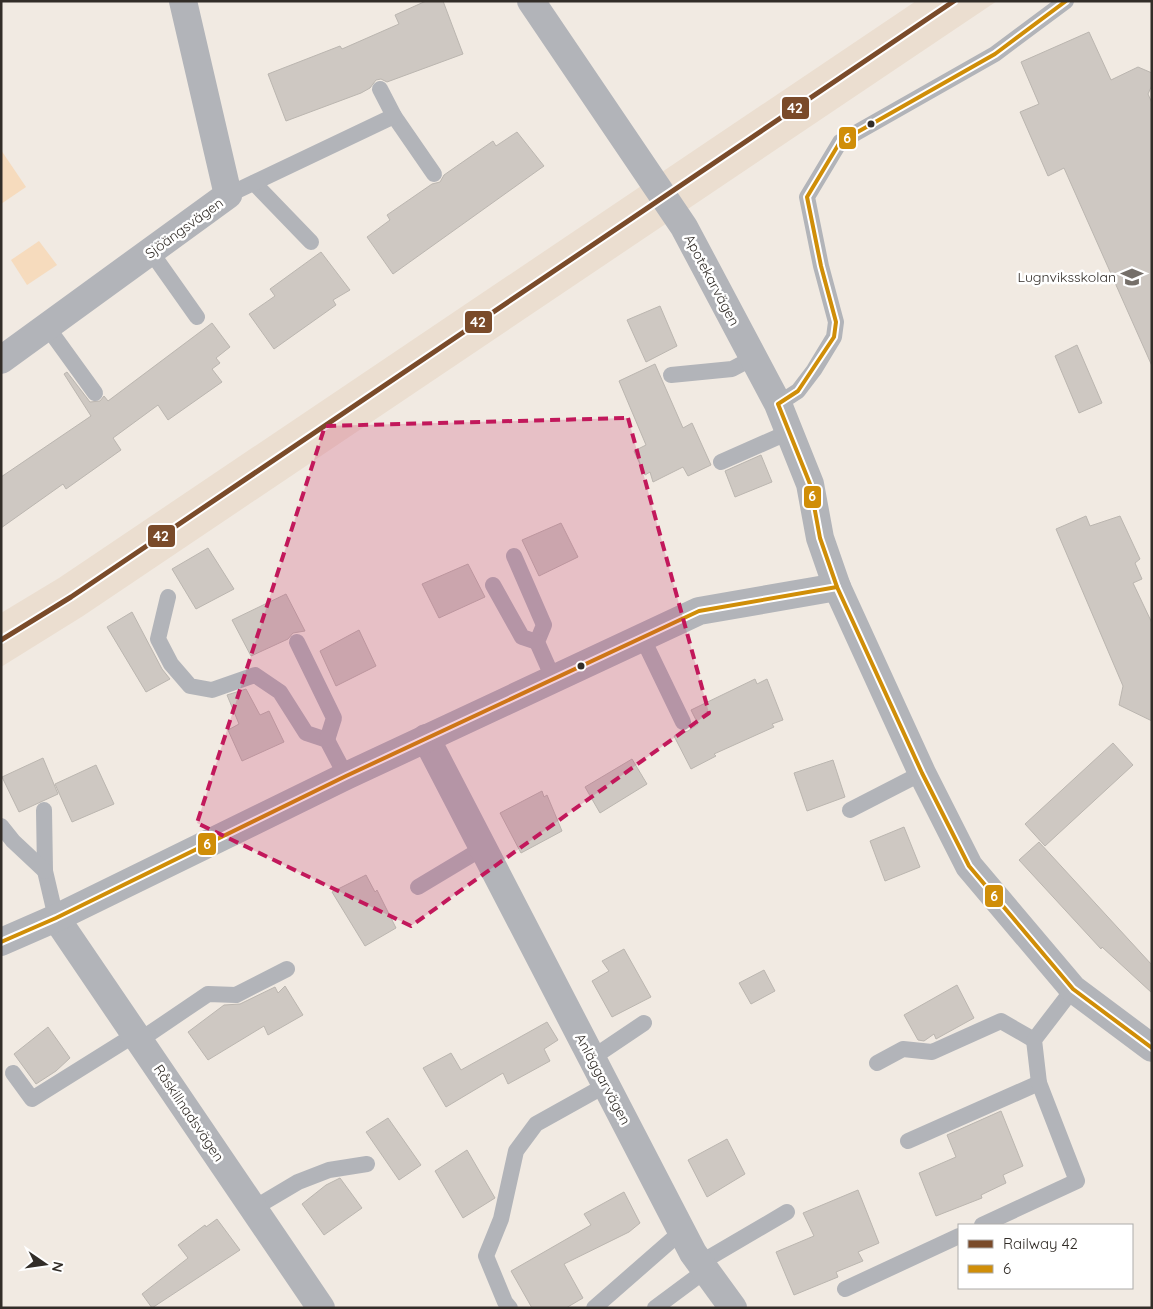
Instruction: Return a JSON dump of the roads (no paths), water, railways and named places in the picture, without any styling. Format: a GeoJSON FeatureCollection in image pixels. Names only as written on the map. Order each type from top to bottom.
{"type":"FeatureCollection","features":[{"type":"Feature","properties":{"kind":"street","name":"Sjöängsvägen"},"geometry":{"type":"LineString","coordinates":[[1,360],[48,328],[228,196],[183,1]]}},
{"type":"Feature","properties":{"kind":"street","name":"Apotekarvägen"},"geometry":{"type":"LineString","coordinates":[[531,1],[684,227],[778,404],[810,484],[820,538],[837,587],[922,773],[969,866],[1073,989],[1152,1048]]}},
{"type":"Feature","properties":{"kind":"street"},"geometry":{"type":"LineString","coordinates":[[1,942],[56,918],[426,738],[699,611],[837,587]]}},
{"type":"Feature","properties":{"kind":"street","name":"Anläggarvägen"},"geometry":{"type":"LineString","coordinates":[[426,738],[682,1231],[703,1267],[733,1308]]}},
{"type":"Feature","properties":{"kind":"street","name":"Råskillnadsvägen"},"geometry":{"type":"LineString","coordinates":[[56,918],[321,1308]]}},
{"type":"Feature","properties":{"kind":"lane"},"geometry":{"type":"LineString","coordinates":[[778,404],[798,390],[814,370],[834,337],[836,322],[821,266],[807,197],[840,142],[995,54],[1066,1]]}},
{"type":"Feature","properties":{"kind":"lane"},"geometry":{"type":"LineString","coordinates":[[380,89],[394,116],[434,174]]}},
{"type":"Feature","properties":{"kind":"lane"},"geometry":{"type":"LineString","coordinates":[[228,196],[394,116]]}},
{"type":"Feature","properties":{"kind":"lane"},"geometry":{"type":"LineString","coordinates":[[254,183],[311,242]]}},
{"type":"Feature","properties":{"kind":"lane"},"geometry":{"type":"LineString","coordinates":[[151,252],[197,317]]}},
{"type":"Feature","properties":{"kind":"lane"},"geometry":{"type":"LineString","coordinates":[[48,328],[95,393]]}},
{"type":"Feature","properties":{"kind":"lane"},"geometry":{"type":"LineString","coordinates":[[671,374],[732,369],[753,358]]}},
{"type":"Feature","properties":{"kind":"lane"},"geometry":{"type":"LineString","coordinates":[[721,462],[789,432]]}},
{"type":"Feature","properties":{"kind":"lane"},"geometry":{"type":"LineString","coordinates":[[514,556],[544,625],[537,642],[553,678]]}},
{"type":"Feature","properties":{"kind":"lane"},"geometry":{"type":"LineString","coordinates":[[493,585],[522,637],[537,642]]}},
{"type":"Feature","properties":{"kind":"lane"},"geometry":{"type":"LineString","coordinates":[[168,597],[158,639],[171,664],[190,686],[212,690],[256,675],[280,692],[306,734],[328,740]]}},
{"type":"Feature","properties":{"kind":"lane"},"geometry":{"type":"LineString","coordinates":[[642,638],[683,722]]}},
{"type":"Feature","properties":{"kind":"lane"},"geometry":{"type":"LineString","coordinates":[[297,642],[334,718],[328,740],[346,776]]}},
{"type":"Feature","properties":{"kind":"lane"},"geometry":{"type":"LineString","coordinates":[[850,810],[922,773]]}},
{"type":"Feature","properties":{"kind":"lane"},"geometry":{"type":"LineString","coordinates":[[44,810],[45,871],[56,918]]}},
{"type":"Feature","properties":{"kind":"lane"},"geometry":{"type":"LineString","coordinates":[[1,826],[13,841],[45,871]]}},
{"type":"Feature","properties":{"kind":"lane"},"geometry":{"type":"LineString","coordinates":[[418,888],[483,848]]}},
{"type":"Feature","properties":{"kind":"lane"},"geometry":{"type":"LineString","coordinates":[[13,1073],[32,1100],[208,994],[236,995],[287,969]]}},
{"type":"Feature","properties":{"kind":"lane"},"geometry":{"type":"LineString","coordinates":[[984,1224],[1077,1181],[1039,1083],[1034,1040],[1073,989]]}},
{"type":"Feature","properties":{"kind":"lane"},"geometry":{"type":"LineString","coordinates":[[876,1063],[903,1049],[932,1052],[1001,1021],[1034,1040]]}},
{"type":"Feature","properties":{"kind":"lane"},"geometry":{"type":"LineString","coordinates":[[592,1058],[644,1023]]}},
{"type":"Feature","properties":{"kind":"lane"},"geometry":{"type":"LineString","coordinates":[[908,1141],[1039,1083]]}},
{"type":"Feature","properties":{"kind":"lane"},"geometry":{"type":"LineString","coordinates":[[510,1308],[505,1302],[486,1256],[501,1219],[516,1151],[536,1124],[606,1085]]}},
{"type":"Feature","properties":{"kind":"lane"},"geometry":{"type":"LineString","coordinates":[[254,1208],[306,1179],[329,1170],[367,1164]]}},
{"type":"Feature","properties":{"kind":"lane"},"geometry":{"type":"LineString","coordinates":[[655,1308],[703,1267],[787,1212]]}},
{"type":"Feature","properties":{"kind":"lane"},"geometry":{"type":"LineString","coordinates":[[594,1308],[682,1231]]}},
{"type":"Feature","properties":{"kind":"lane"},"geometry":{"type":"LineString","coordinates":[[845,1289],[958,1236]]}},
{"type":"Feature","properties":{"kind":"rail line","name":"42"},"geometry":{"type":"LineString","coordinates":[[1,640],[71,597],[954,1]]}},
{"type":"Feature","properties":{"kind":"place","name":"Lugnviksskolan"},"geometry":{"type":"Point","coordinates":[1132,277]}}]}
